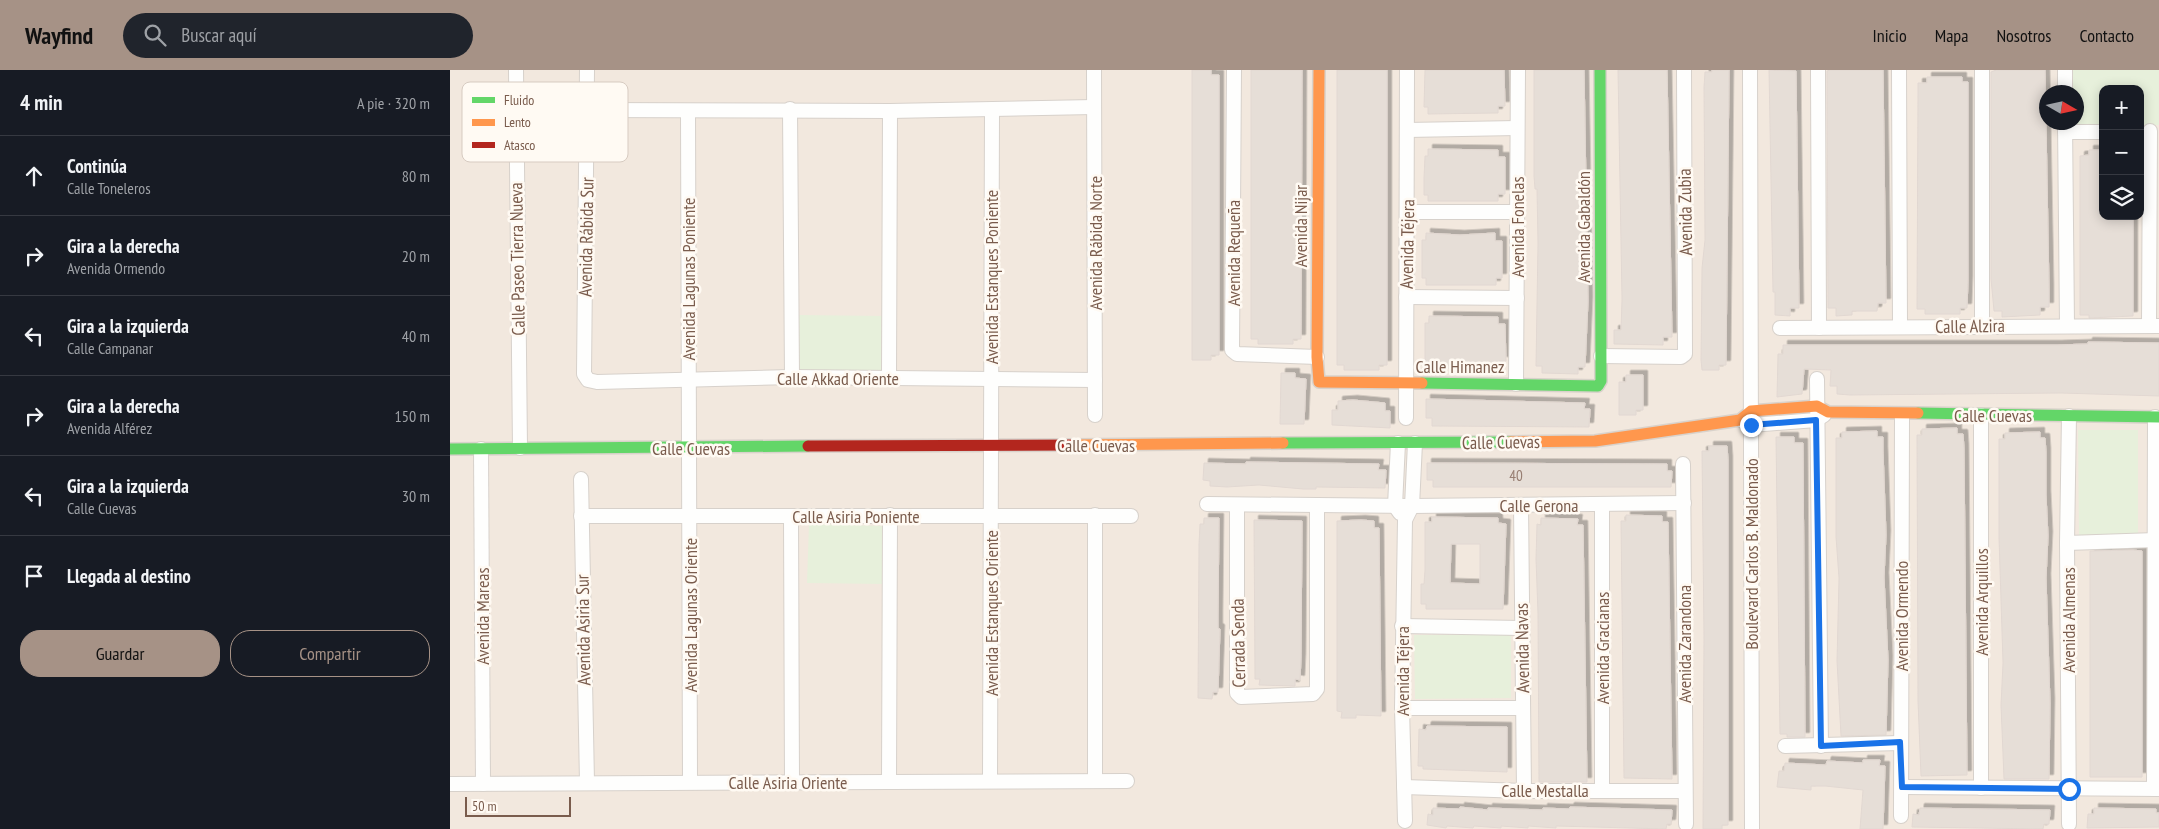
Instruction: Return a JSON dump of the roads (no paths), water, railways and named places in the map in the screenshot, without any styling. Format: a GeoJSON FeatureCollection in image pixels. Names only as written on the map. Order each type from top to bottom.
{"type":"FeatureCollection","features":[{"type":"Feature","properties":{"kind":"street","name":"Avenida Rábida Norte"},"geometry":{"type":"LineString","coordinates":[[1094,70],[1095,415]]}},
{"type":"Feature","properties":{"kind":"street","name":"Avenida Requeña"},"geometry":{"type":"LineString","coordinates":[[1234,70],[1232,350],[1238,354],[1317,357]]}},
{"type":"Feature","properties":{"kind":"street","name":"Avenida Nijar"},"geometry":{"type":"LineString","coordinates":[[1318,70],[1317,357],[1319,382]]}},
{"type":"Feature","properties":{"kind":"street","name":"Avenida Téjera"},"geometry":{"type":"LineString","coordinates":[[1406,70],[1408,212],[1406,418]]}},
{"type":"Feature","properties":{"kind":"street","name":"Avenida Fonelas"},"geometry":{"type":"LineString","coordinates":[[1516,384],[1518,70]]}},
{"type":"Feature","properties":{"kind":"street","name":"Avenida Gabaldón"},"geometry":{"type":"LineString","coordinates":[[1600,70],[1601,384]]}},
{"type":"Feature","properties":{"kind":"street","name":"Avenida Zubia"},"geometry":{"type":"LineString","coordinates":[[1601,356],[1681,357],[1685,354],[1684,70]]}},
{"type":"Feature","properties":{"kind":"street","name":"Boulevard Carlos B. Maldonado"},"geometry":{"type":"LineString","coordinates":[[1750,70],[1747,419],[1752,829]]}},
{"type":"Feature","properties":{"kind":"street"},"geometry":{"type":"LineString","coordinates":[[1818,70],[1819,328]]}},
{"type":"Feature","properties":{"kind":"street"},"geometry":{"type":"LineString","coordinates":[[1899,70],[1900,327]]}},
{"type":"Feature","properties":{"kind":"street"},"geometry":{"type":"LineString","coordinates":[[1982,70],[1982,325]]}},
{"type":"Feature","properties":{"kind":"street"},"geometry":{"type":"LineString","coordinates":[[2065,70],[2065,85]]}},
{"type":"Feature","properties":{"kind":"street"},"geometry":{"type":"LineString","coordinates":[[628,110],[790,109],[890,111],[1094,107]]}},
{"type":"Feature","properties":{"kind":"street"},"geometry":{"type":"LineString","coordinates":[[790,109],[792,377]]}},
{"type":"Feature","properties":{"kind":"street","name":"Avenida Lagunas Poniente"},"geometry":{"type":"LineString","coordinates":[[688,110],[689,448]]}},
{"type":"Feature","properties":{"kind":"street","name":"Avenida Estanques Poniente"},"geometry":{"type":"LineString","coordinates":[[992,110],[992,445]]}},
{"type":"Feature","properties":{"kind":"street"},"geometry":{"type":"LineString","coordinates":[[889,378],[890,111]]}},
{"type":"Feature","properties":{"kind":"street"},"geometry":{"type":"LineString","coordinates":[[1407,130],[1517,128]]}},
{"type":"Feature","properties":{"kind":"street"},"geometry":{"type":"LineString","coordinates":[[2065,130],[2067,325]]}},
{"type":"Feature","properties":{"kind":"street"},"geometry":{"type":"LineString","coordinates":[[2084,130],[2099,131]]}},
{"type":"Feature","properties":{"kind":"street"},"geometry":{"type":"LineString","coordinates":[[2150,131],[2154,326]]}},
{"type":"Feature","properties":{"kind":"street","name":"Calle Paseo Tierra Nueva"},"geometry":{"type":"LineString","coordinates":[[517,162],[520,448]]}},
{"type":"Feature","properties":{"kind":"street","name":"Avenida Rábida Sur"},"geometry":{"type":"LineString","coordinates":[[584,374],[586,162]]}},
{"type":"Feature","properties":{"kind":"street"},"geometry":{"type":"LineString","coordinates":[[1408,212],[1517,212]]}},
{"type":"Feature","properties":{"kind":"street"},"geometry":{"type":"LineString","coordinates":[[1406,298],[1517,298]]}},
{"type":"Feature","properties":{"kind":"street","name":"Calle Alzira"},"geometry":{"type":"LineString","coordinates":[[1780,328],[1982,325],[2154,326]]}},
{"type":"Feature","properties":{"kind":"street","name":"Calle Akkad Oriente"},"geometry":{"type":"LineString","coordinates":[[584,374],[588,380],[597,382],[792,377],[1095,380]]}},
{"type":"Feature","properties":{"kind":"street"},"geometry":{"type":"LineString","coordinates":[[1817,379],[1820,413],[1821,746]]}},
{"type":"Feature","properties":{"kind":"street","name":"Calle Himanez"},"geometry":{"type":"LineString","coordinates":[[1319,382],[1598,386],[1601,384]]}},
{"type":"Feature","properties":{"kind":"street","name":"Calle Cuevas"},"geometry":{"type":"LineString","coordinates":[[450,449],[1595,441],[1747,419],[1820,413],[2157,417]]}},
{"type":"Feature","properties":{"kind":"street","name":"Avenida Ormendo"},"geometry":{"type":"LineString","coordinates":[[1901,816],[1902,415]]}},
{"type":"Feature","properties":{"kind":"street","name":"Avenida Arquillos"},"geometry":{"type":"LineString","coordinates":[[1981,415],[1981,788]]}},
{"type":"Feature","properties":{"kind":"street","name":"Avenida Almenas"},"geometry":{"type":"LineString","coordinates":[[2069,416],[2067,543],[2069,824]]}},
{"type":"Feature","properties":{"kind":"street"},"geometry":{"type":"LineString","coordinates":[[1902,787],[2157,789],[2157,417]]}},
{"type":"Feature","properties":{"kind":"street"},"geometry":{"type":"LineString","coordinates":[[1398,443],[1395,506],[1405,520]]}},
{"type":"Feature","properties":{"kind":"street","name":"Avenida Téjera"},"geometry":{"type":"LineString","coordinates":[[1405,821],[1402,626],[1405,520],[1412,506],[1415,443]]}},
{"type":"Feature","properties":{"kind":"street","name":"Avenida Estanques Oriente"},"geometry":{"type":"LineString","coordinates":[[990,781],[992,445]]}},
{"type":"Feature","properties":{"kind":"street","name":"Avenida Lagunas Oriente"},"geometry":{"type":"LineString","coordinates":[[689,448],[690,782]]}},
{"type":"Feature","properties":{"kind":"street","name":"Avenida Mareas"},"geometry":{"type":"LineString","coordinates":[[481,449],[483,784]]}},
{"type":"Feature","properties":{"kind":"street","name":"Avenida Zarandona"},"geometry":{"type":"LineString","coordinates":[[1683,464],[1686,824]]}},
{"type":"Feature","properties":{"kind":"street","name":"Avenida Asiria Sur"},"geometry":{"type":"LineString","coordinates":[[581,479],[586,782]]}},
{"type":"Feature","properties":{"kind":"street","name":"Calle Gerona"},"geometry":{"type":"LineString","coordinates":[[1395,506],[1684,503]]}},
{"type":"Feature","properties":{"kind":"street"},"geometry":{"type":"LineString","coordinates":[[1207,504],[1395,506]]}},
{"type":"Feature","properties":{"kind":"street","name":"Avenida Gracianas"},"geometry":{"type":"LineString","coordinates":[[1602,504],[1602,791]]}},
{"type":"Feature","properties":{"kind":"street","name":"Cerrada Senda"},"geometry":{"type":"LineString","coordinates":[[1237,505],[1238,693],[1241,697],[1313,694],[1316,692],[1317,506]]}},
{"type":"Feature","properties":{"kind":"street","name":"Avenida Navas"},"geometry":{"type":"LineString","coordinates":[[1521,505],[1524,791]]}},
{"type":"Feature","properties":{"kind":"street"},"geometry":{"type":"LineString","coordinates":[[889,782],[890,515]]}},
{"type":"Feature","properties":{"kind":"street"},"geometry":{"type":"LineString","coordinates":[[1095,515],[1095,781]]}},
{"type":"Feature","properties":{"kind":"street","name":"Calle Asiria Poniente"},"geometry":{"type":"LineString","coordinates":[[581,516],[1131,516]]}},
{"type":"Feature","properties":{"kind":"street"},"geometry":{"type":"LineString","coordinates":[[791,516],[792,782]]}},
{"type":"Feature","properties":{"kind":"street"},"geometry":{"type":"LineString","coordinates":[[2067,543],[2156,540]]}},
{"type":"Feature","properties":{"kind":"street"},"geometry":{"type":"LineString","coordinates":[[1402,626],[1521,628]]}},
{"type":"Feature","properties":{"kind":"street"},"geometry":{"type":"LineString","coordinates":[[1402,708],[1522,708]]}},
{"type":"Feature","properties":{"kind":"street"},"geometry":{"type":"LineString","coordinates":[[1785,746],[1900,742]]}},
{"type":"Feature","properties":{"kind":"street","name":"Calle Asiria Oriente"},"geometry":{"type":"LineString","coordinates":[[450,784],[1127,781]]}},
{"type":"Feature","properties":{"kind":"street","name":"Calle Mestalla"},"geometry":{"type":"LineString","coordinates":[[1404,788],[1524,791],[1685,791]]}}]}
